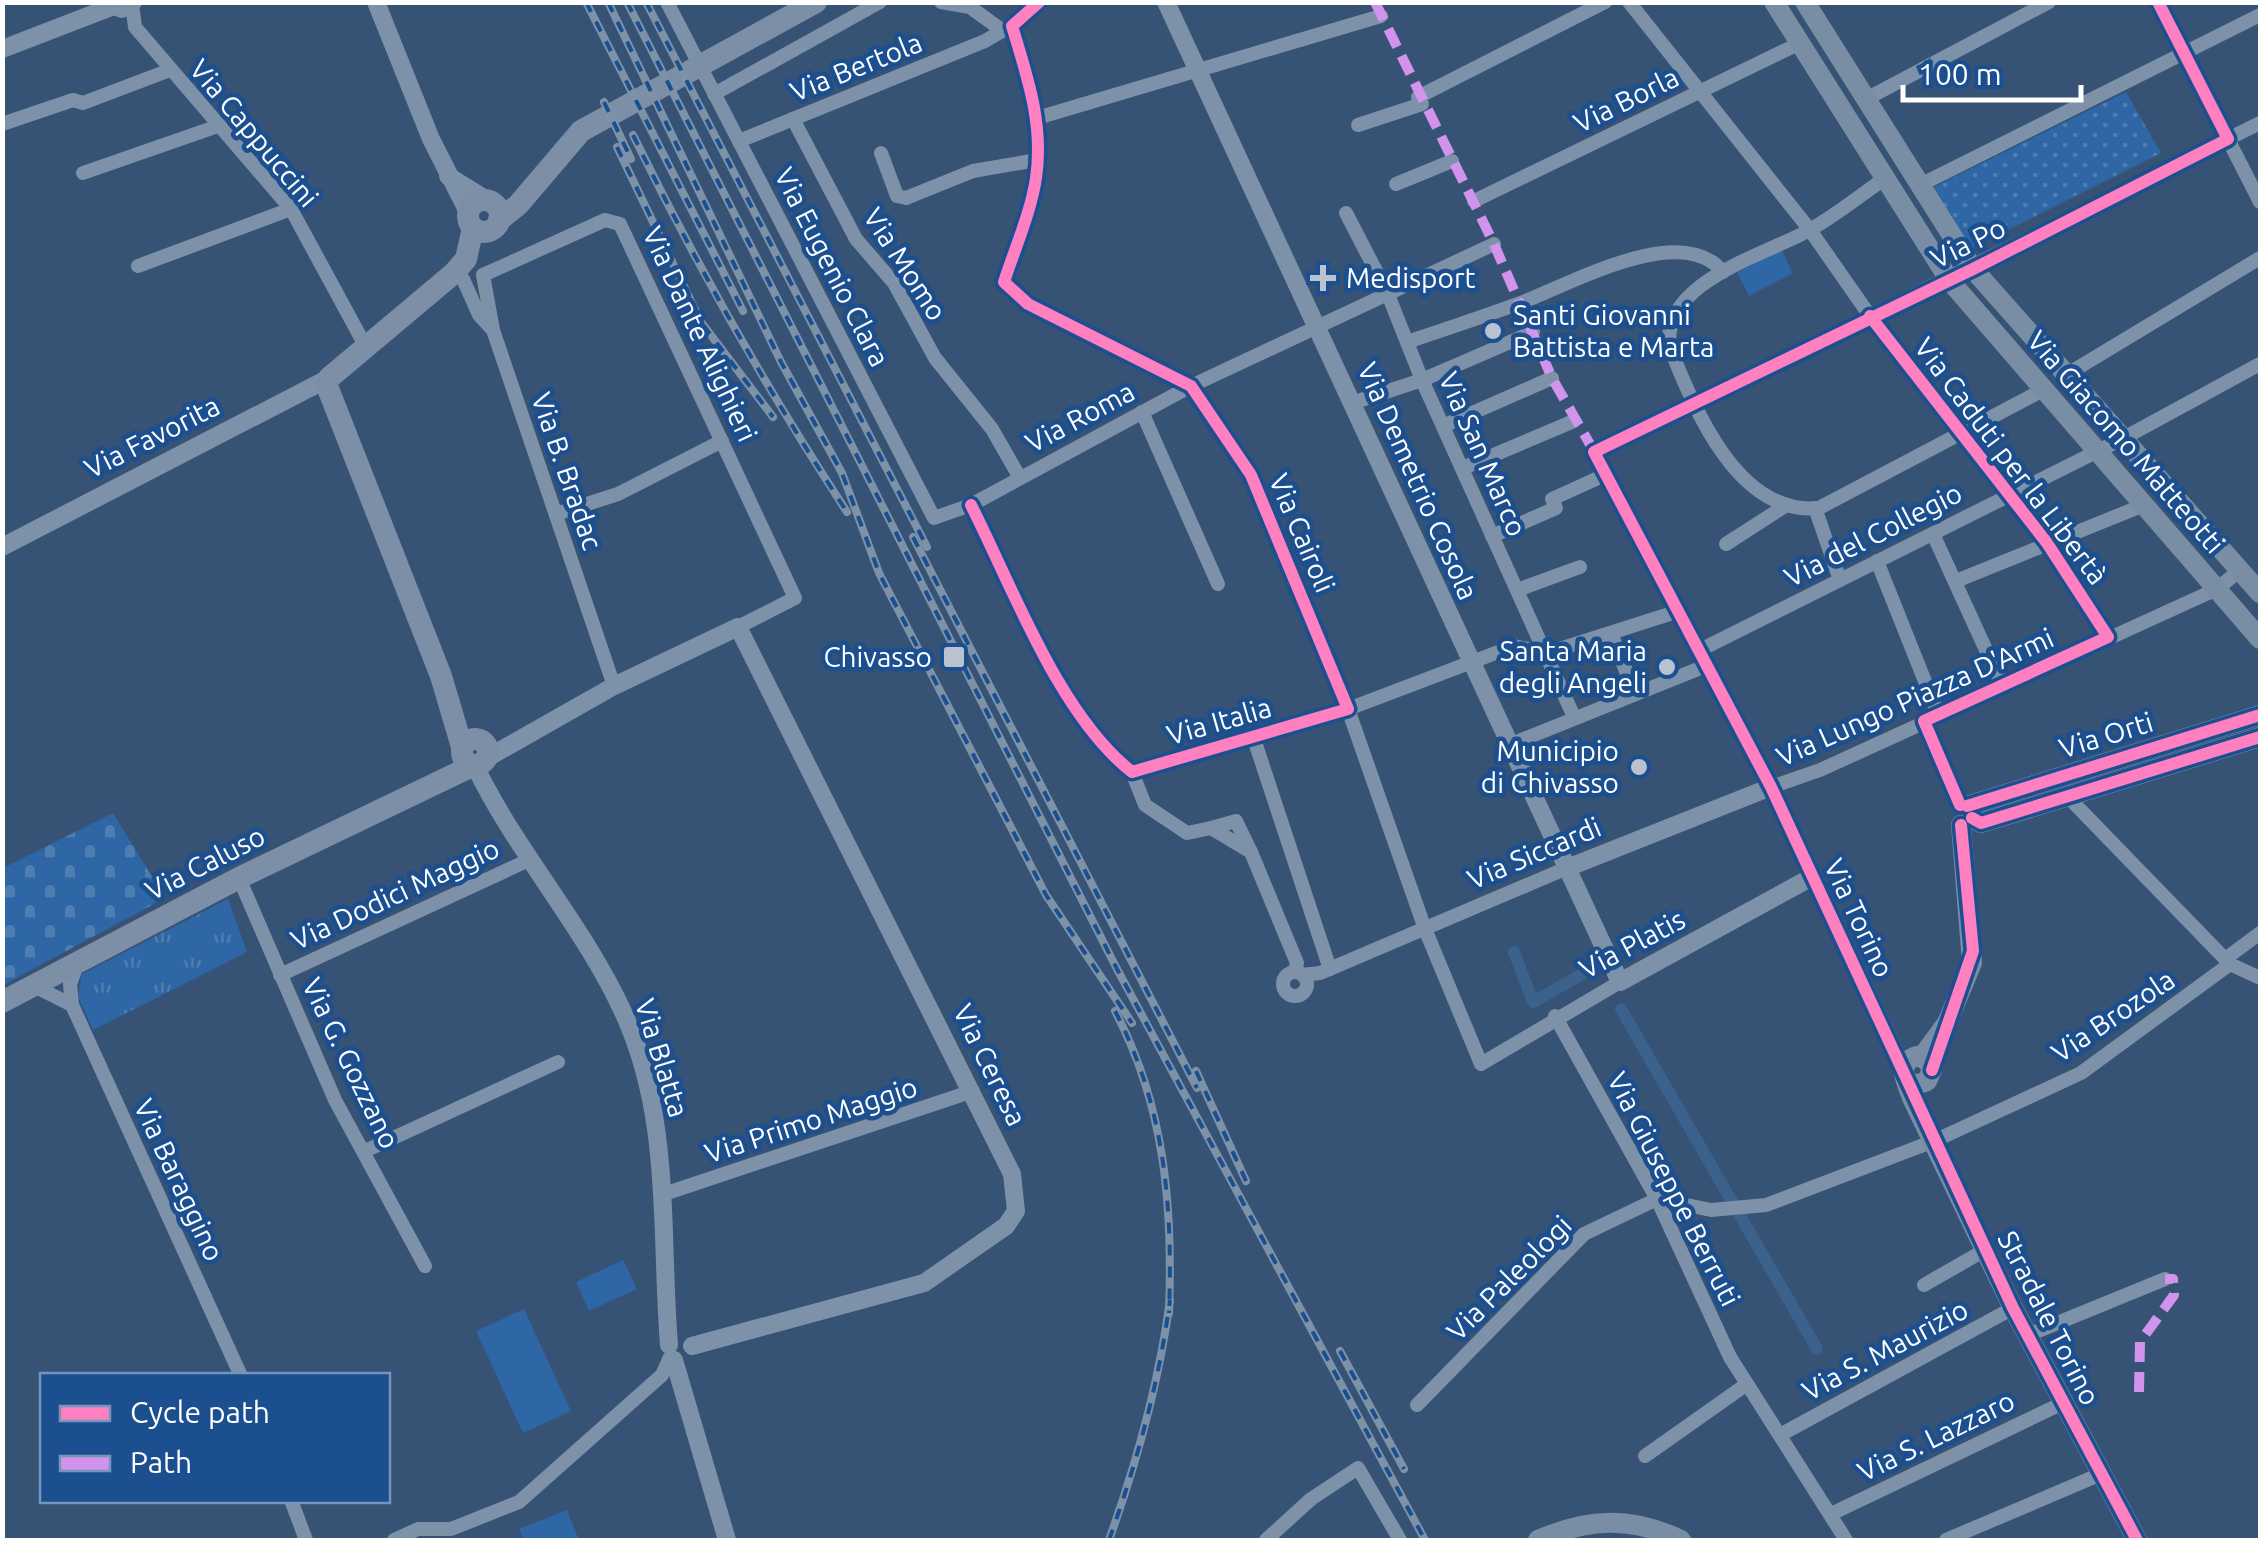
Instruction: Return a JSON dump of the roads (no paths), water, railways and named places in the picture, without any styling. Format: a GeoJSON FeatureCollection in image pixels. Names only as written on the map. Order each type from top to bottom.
{"type":"FeatureCollection","features":[{"type":"Feature","properties":{"kind":"main road"},"geometry":{"type":"LineString","coordinates":[[474,753],[328,398],[328,378],[370,347],[454,273],[466,259],[484,216],[529,190],[562,148],[600,119],[734,50],[816,2]]}},
{"type":"Feature","properties":{"kind":"main road","name":"Via Giacomo Matteotti"},"geometry":{"type":"LineString","coordinates":[[1774,2],[1950,281],[2260,639]]}},
{"type":"Feature","properties":{"kind":"main road","name":"Via Giacomo Matteotti"},"geometry":{"type":"LineString","coordinates":[[1807,3],[1974,270],[2260,593]]}},
{"type":"Feature","properties":{"kind":"main road"},"geometry":{"type":"LineString","coordinates":[[370,347],[406,327],[463,278],[484,216]]}},
{"type":"Feature","properties":{"kind":"main road","name":"Via Orti"},"geometry":{"type":"LineString","coordinates":[[1965,813],[2260,715]]}},
{"type":"Feature","properties":{"kind":"main road","name":"Via Orti"},"geometry":{"type":"LineString","coordinates":[[1965,813],[1980,823],[2260,737]]}},
{"type":"Feature","properties":{"kind":"main road","name":"Via Caluso"},"geometry":{"type":"LineString","coordinates":[[2,1002],[57,991],[78,962],[437,781],[474,753]]}},
{"type":"Feature","properties":{"kind":"main road"},"geometry":{"type":"LineString","coordinates":[[1918,1072],[1943,1047],[1947,1022],[1973,951],[1965,813]]}},
{"type":"Feature","properties":{"kind":"main road","name":"Stradale Torino"},"geometry":{"type":"LineString","coordinates":[[1918,1072],[1923,1115],[1985,1250],[2137,1540]]}},
{"type":"Feature","properties":{"kind":"main road"},"geometry":{"type":"LineString","coordinates":[[1538,1540],[1570,1526],[1602,1520],[1632,1523],[1681,1540]]}},
{"type":"Feature","properties":{"kind":"street"},"geometry":{"type":"LineString","coordinates":[[376,2],[448,176],[484,216]]}},
{"type":"Feature","properties":{"kind":"street","name":"Via Eugenio Clara"},"geometry":{"type":"LineString","coordinates":[[667,2],[930,514],[938,518],[971,504]]}},
{"type":"Feature","properties":{"kind":"street"},"geometry":{"type":"LineString","coordinates":[[714,94],[880,2]]}},
{"type":"Feature","properties":{"kind":"street"},"geometry":{"type":"LineString","coordinates":[[940,2],[970,7],[1007,28],[1037,118],[1036,180],[1004,282],[1028,304],[1190,386]]}},
{"type":"Feature","properties":{"kind":"street","name":"Via Bertola"},"geometry":{"type":"LineString","coordinates":[[739,141],[1007,28],[1039,2]]}},
{"type":"Feature","properties":{"kind":"street","name":"Via Demetrio Cosola"},"geometry":{"type":"LineString","coordinates":[[1166,2],[1620,982]]}},
{"type":"Feature","properties":{"kind":"street"},"geometry":{"type":"LineString","coordinates":[[1358,125],[1420,101],[1604,2]]}},
{"type":"Feature","properties":{"kind":"street","name":"Via Caduti per la Libertà"},"geometry":{"type":"LineString","coordinates":[[1629,2],[1810,230],[1870,316],[2047,544],[2108,637]]}},
{"type":"Feature","properties":{"kind":"street"},"geometry":{"type":"LineString","coordinates":[[1866,98],[2049,2]]}},
{"type":"Feature","properties":{"kind":"street"},"geometry":{"type":"LineString","coordinates":[[2158,2],[2260,202]]}},
{"type":"Feature","properties":{"kind":"street"},"geometry":{"type":"LineString","coordinates":[[2,49],[105,4],[133,3]]}},
{"type":"Feature","properties":{"kind":"street","name":"Via Cappuccini"},"geometry":{"type":"LineString","coordinates":[[133,3],[135,27],[291,210],[370,347]]}},
{"type":"Feature","properties":{"kind":"street"},"geometry":{"type":"LineString","coordinates":[[1920,185],[2260,15]]}},
{"type":"Feature","properties":{"kind":"street"},"geometry":{"type":"LineString","coordinates":[[1037,118],[1381,16]]}},
{"type":"Feature","properties":{"kind":"street","name":"Via Borla"},"geometry":{"type":"LineString","coordinates":[[1474,201],[1800,43]]}},
{"type":"Feature","properties":{"kind":"street"},"geometry":{"type":"LineString","coordinates":[[2,124],[73,100],[83,102],[170,70]]}},
{"type":"Feature","properties":{"kind":"street","name":"Via Momo"},"geometry":{"type":"LineString","coordinates":[[793,119],[856,239],[894,283],[935,358],[992,430],[1020,478]]}},
{"type":"Feature","properties":{"kind":"street","name":"Via Po"},"geometry":{"type":"LineString","coordinates":[[1692,406],[1870,316],[1974,270],[2260,124]]}},
{"type":"Feature","properties":{"kind":"street"},"geometry":{"type":"LineString","coordinates":[[83,174],[218,126]]}},
{"type":"Feature","properties":{"kind":"street"},"geometry":{"type":"LineString","coordinates":[[881,153],[897,196],[906,198],[973,171],[1037,160]]}},
{"type":"Feature","properties":{"kind":"street"},"geometry":{"type":"LineString","coordinates":[[1396,184],[1452,161]]}},
{"type":"Feature","properties":{"kind":"street"},"geometry":{"type":"LineString","coordinates":[[1886,178],[1810,230],[1723,272],[1693,293],[1669,324],[1670,348],[1692,406],[1707,432],[1766,497],[1785,506],[1815,508],[1964,435],[2043,390]]}},
{"type":"Feature","properties":{"kind":"street"},"geometry":{"type":"LineString","coordinates":[[138,266],[291,210]]}},
{"type":"Feature","properties":{"kind":"street","name":"Via San Marco"},"geometry":{"type":"LineString","coordinates":[[1346,213],[1387,292],[1422,380],[1574,717]]}},
{"type":"Feature","properties":{"kind":"street","name":"Via Dante Alighieri"},"geometry":{"type":"LineString","coordinates":[[493,330],[483,276],[605,220],[620,224],[795,598]]}},
{"type":"Feature","properties":{"kind":"street"},"geometry":{"type":"LineString","coordinates":[[1316,324],[1494,244]]}},
{"type":"Feature","properties":{"kind":"street"},"geometry":{"type":"LineString","coordinates":[[1407,342],[1638,256],[1694,254],[1712,258],[1723,272]]}},
{"type":"Feature","properties":{"kind":"street"},"geometry":{"type":"LineString","coordinates":[[2066,375],[2260,258]]}},
{"type":"Feature","properties":{"kind":"street","name":"Via B. Bradac"},"geometry":{"type":"LineString","coordinates":[[463,278],[479,315],[493,330],[614,686]]}},
{"type":"Feature","properties":{"kind":"street","name":"Via Roma"},"geometry":{"type":"LineString","coordinates":[[971,504],[1190,386],[1316,324]]}},
{"type":"Feature","properties":{"kind":"street"},"geometry":{"type":"LineString","coordinates":[[1352,403],[1422,380],[1533,332]]}},
{"type":"Feature","properties":{"kind":"street","name":"Via del Collegio"},"geometry":{"type":"LineString","coordinates":[[1700,650],[2122,439],[2260,364]]}},
{"type":"Feature","properties":{"kind":"street","name":"Via Favorita"},"geometry":{"type":"LineString","coordinates":[[2,547],[328,378]]}},
{"type":"Feature","properties":{"kind":"street"},"geometry":{"type":"LineString","coordinates":[[1443,426],[1552,378]]}},
{"type":"Feature","properties":{"kind":"street","name":"Via Cairoli"},"geometry":{"type":"LineString","coordinates":[[1190,386],[1251,475],[1348,709],[1425,929],[1481,1064]]}},
{"type":"Feature","properties":{"kind":"street"},"geometry":{"type":"LineString","coordinates":[[1142,412],[1218,584]]}},
{"type":"Feature","properties":{"kind":"street"},"geometry":{"type":"LineString","coordinates":[[1463,468],[1574,421]]}},
{"type":"Feature","properties":{"kind":"street"},"geometry":{"type":"LineString","coordinates":[[556,514],[618,494],[722,441]]}},
{"type":"Feature","properties":{"kind":"street"},"geometry":{"type":"LineString","coordinates":[[1492,536],[1556,508],[1552,498],[1608,474]]}},
{"type":"Feature","properties":{"kind":"street"},"geometry":{"type":"LineString","coordinates":[[971,504],[1079,718],[1108,754],[1132,772]]}},
{"type":"Feature","properties":{"kind":"street"},"geometry":{"type":"LineString","coordinates":[[1956,581],[2144,504]]}},
{"type":"Feature","properties":{"kind":"street"},"geometry":{"type":"LineString","coordinates":[[1726,544],[1785,506]]}},
{"type":"Feature","properties":{"kind":"street"},"geometry":{"type":"LineString","coordinates":[[1815,508],[1840,580]]}},
{"type":"Feature","properties":{"kind":"street"},"geometry":{"type":"LineString","coordinates":[[1932,534],[2002,685]]}},
{"type":"Feature","properties":{"kind":"street"},"geometry":{"type":"LineString","coordinates":[[1877,561],[1965,813]]}},
{"type":"Feature","properties":{"kind":"street"},"geometry":{"type":"LineString","coordinates":[[1517,590],[1580,567]]}},
{"type":"Feature","properties":{"kind":"street","name":"Via Lungo Piazza D'Armi"},"geometry":{"type":"LineString","coordinates":[[1772,787],[1787,785],[2216,589],[2240,570]]}},
{"type":"Feature","properties":{"kind":"street","name":"Via Caluso"},"geometry":{"type":"LineString","coordinates":[[474,753],[795,598]]}},
{"type":"Feature","properties":{"kind":"street","name":"Via Italia"},"geometry":{"type":"LineString","coordinates":[[1132,772],[1348,709],[1514,646],[1547,653],[1676,612]]}},
{"type":"Feature","properties":{"kind":"street","name":"Via Ceresa"},"geometry":{"type":"LineString","coordinates":[[679,1353],[924,1283],[1006,1226],[1016,1211],[1018,1192],[973,1091],[738,627]]}},
{"type":"Feature","properties":{"kind":"street"},"geometry":{"type":"LineString","coordinates":[[1611,634],[1634,693]]}},
{"type":"Feature","properties":{"kind":"street"},"geometry":{"type":"LineString","coordinates":[[1509,745],[1708,665]]}},
{"type":"Feature","properties":{"kind":"street"},"geometry":{"type":"LineString","coordinates":[[1253,736],[1325,971]]}},
{"type":"Feature","properties":{"kind":"street","name":"Via Blatta"},"geometry":{"type":"LineString","coordinates":[[474,753],[531,859],[606,978],[629,1026],[659,1144],[684,1398],[727,1540]]}},
{"type":"Feature","properties":{"kind":"street","name":"Via Siccardi"},"geometry":{"type":"LineString","coordinates":[[1132,772],[1145,805],[1187,832],[1211,828],[1251,852],[1301,977],[1325,971],[1567,868],[1772,787]]}},
{"type":"Feature","properties":{"kind":"street","name":"Via Torino"},"geometry":{"type":"LineString","coordinates":[[1772,787],[1812,877],[1918,1072]]}},
{"type":"Feature","properties":{"kind":"street"},"geometry":{"type":"LineString","coordinates":[[2068,796],[2228,962],[2260,978]]}},
{"type":"Feature","properties":{"kind":"street","name":"Via Dodici Maggio"},"geometry":{"type":"LineString","coordinates":[[280,975],[531,859]]}},
{"type":"Feature","properties":{"kind":"street","name":"Via Platis"},"geometry":{"type":"LineString","coordinates":[[1481,1064],[1555,1016],[1812,877]]}},
{"type":"Feature","properties":{"kind":"street","name":"Via G. Gozzano"},"geometry":{"type":"LineString","coordinates":[[239,878],[334,1100],[425,1266]]}},
{"type":"Feature","properties":{"kind":"street","name":"Via Brozola"},"geometry":{"type":"LineString","coordinates":[[1934,1141],[2081,1074],[2260,933]]}},
{"type":"Feature","properties":{"kind":"street","name":"Via Baraggino"},"geometry":{"type":"LineString","coordinates":[[57,991],[240,1373]]}},
{"type":"Feature","properties":{"kind":"street","name":"Via Giuseppe Berruti"},"geometry":{"type":"LineString","coordinates":[[1555,1016],[1657,1200],[1730,1358],[1846,1540]]}},
{"type":"Feature","properties":{"kind":"street"},"geometry":{"type":"LineString","coordinates":[[365,1151],[558,1062]]}},
{"type":"Feature","properties":{"kind":"street","name":"Via Primo Maggio"},"geometry":{"type":"LineString","coordinates":[[664,1194],[973,1091]]}},
{"type":"Feature","properties":{"kind":"street"},"geometry":{"type":"LineString","coordinates":[[1657,1200],[1724,1209],[1766,1205],[1934,1141]]}},
{"type":"Feature","properties":{"kind":"street","name":"Via Paleologi"},"geometry":{"type":"LineString","coordinates":[[1417,1405],[1584,1234],[1657,1200]]}},
{"type":"Feature","properties":{"kind":"street"},"geometry":{"type":"LineString","coordinates":[[1924,1284],[1985,1250]]}},
{"type":"Feature","properties":{"kind":"street"},"geometry":{"type":"LineString","coordinates":[[2028,1336],[2164,1279]]}},
{"type":"Feature","properties":{"kind":"street","name":"Via S. Maurizio"},"geometry":{"type":"LineString","coordinates":[[1780,1435],[2013,1308]]}},
{"type":"Feature","properties":{"kind":"street"},"geometry":{"type":"LineString","coordinates":[[394,1540],[418,1528],[451,1530],[518,1502],[662,1375],[679,1353]]}},
{"type":"Feature","properties":{"kind":"street"},"geometry":{"type":"LineString","coordinates":[[1646,1456],[1747,1384]]}},
{"type":"Feature","properties":{"kind":"street","name":"Via S. Lazzaro"},"geometry":{"type":"LineString","coordinates":[[1831,1514],[2063,1403]]}},
{"type":"Feature","properties":{"kind":"street"},"geometry":{"type":"LineString","coordinates":[[1266,1540],[1311,1499],[1358,1468],[1400,1540]]}},
{"type":"Feature","properties":{"kind":"street"},"geometry":{"type":"LineString","coordinates":[[1946,1540],[2101,1474]]}},
{"type":"Feature","properties":{"kind":"street"},"geometry":{"type":"LineString","coordinates":[[292,1503],[306,1540]]}},
{"type":"Feature","properties":{"kind":"waterway"},"geometry":{"type":"LineString","coordinates":[[1514,952],[1533,1002],[1589,970]]}},
{"type":"Feature","properties":{"kind":"waterway"},"geometry":{"type":"LineString","coordinates":[[1621,1009],[1817,1349]]}},
{"type":"Feature","properties":{"kind":"railway"},"geometry":{"type":"LineString","coordinates":[[586,2],[743,311]]}},
{"type":"Feature","properties":{"kind":"railway"},"geometry":{"type":"LineString","coordinates":[[608,2],[781,362],[842,473],[879,573],[1046,895],[1132,1023]]}},
{"type":"Feature","properties":{"kind":"railway"},"geometry":{"type":"LineString","coordinates":[[627,2],[1117,969],[1425,1540]]}},
{"type":"Feature","properties":{"kind":"railway"},"geometry":{"type":"LineString","coordinates":[[646,2],[927,547]]}},
{"type":"Feature","properties":{"kind":"railway"},"geometry":{"type":"LineString","coordinates":[[604,102],[631,159]]}},
{"type":"Feature","properties":{"kind":"railway"},"geometry":{"type":"LineString","coordinates":[[633,135],[734,327],[847,512]]}},
{"type":"Feature","properties":{"kind":"railway"},"geometry":{"type":"LineString","coordinates":[[617,147],[701,322],[773,417]]}},
{"type":"Feature","properties":{"kind":"railway"},"geometry":{"type":"LineString","coordinates":[[913,537],[1197,1088]]}},
{"type":"Feature","properties":{"kind":"railway"},"geometry":{"type":"LineString","coordinates":[[1115,1011],[1145,1083],[1162,1158],[1169,1234],[1169,1313]]}},
{"type":"Feature","properties":{"kind":"railway"},"geometry":{"type":"LineString","coordinates":[[1196,1071],[1246,1181]]}},
{"type":"Feature","properties":{"kind":"railway"},"geometry":{"type":"LineString","coordinates":[[1109,1540],[1146,1422],[1170,1300]]}},
{"type":"Feature","properties":{"kind":"railway"},"geometry":{"type":"LineString","coordinates":[[1340,1351],[1404,1469]]}},
{"type":"Feature","properties":{"kind":"place","name":"Medisport"},"geometry":{"type":"Point","coordinates":[1323,278]}},
{"type":"Feature","properties":{"kind":"place","name":"Santi Giovanni Battista e Marta"},"geometry":{"type":"Point","coordinates":[1493,331]}},
{"type":"Feature","properties":{"kind":"place","name":"Chivasso"},"geometry":{"type":"Point","coordinates":[954,657]}},
{"type":"Feature","properties":{"kind":"place","name":"Santa Maria degli Angeli"},"geometry":{"type":"Point","coordinates":[1667,667]}},
{"type":"Feature","properties":{"kind":"place","name":"Municipio di Chivasso"},"geometry":{"type":"Point","coordinates":[1639,767]}}]}
